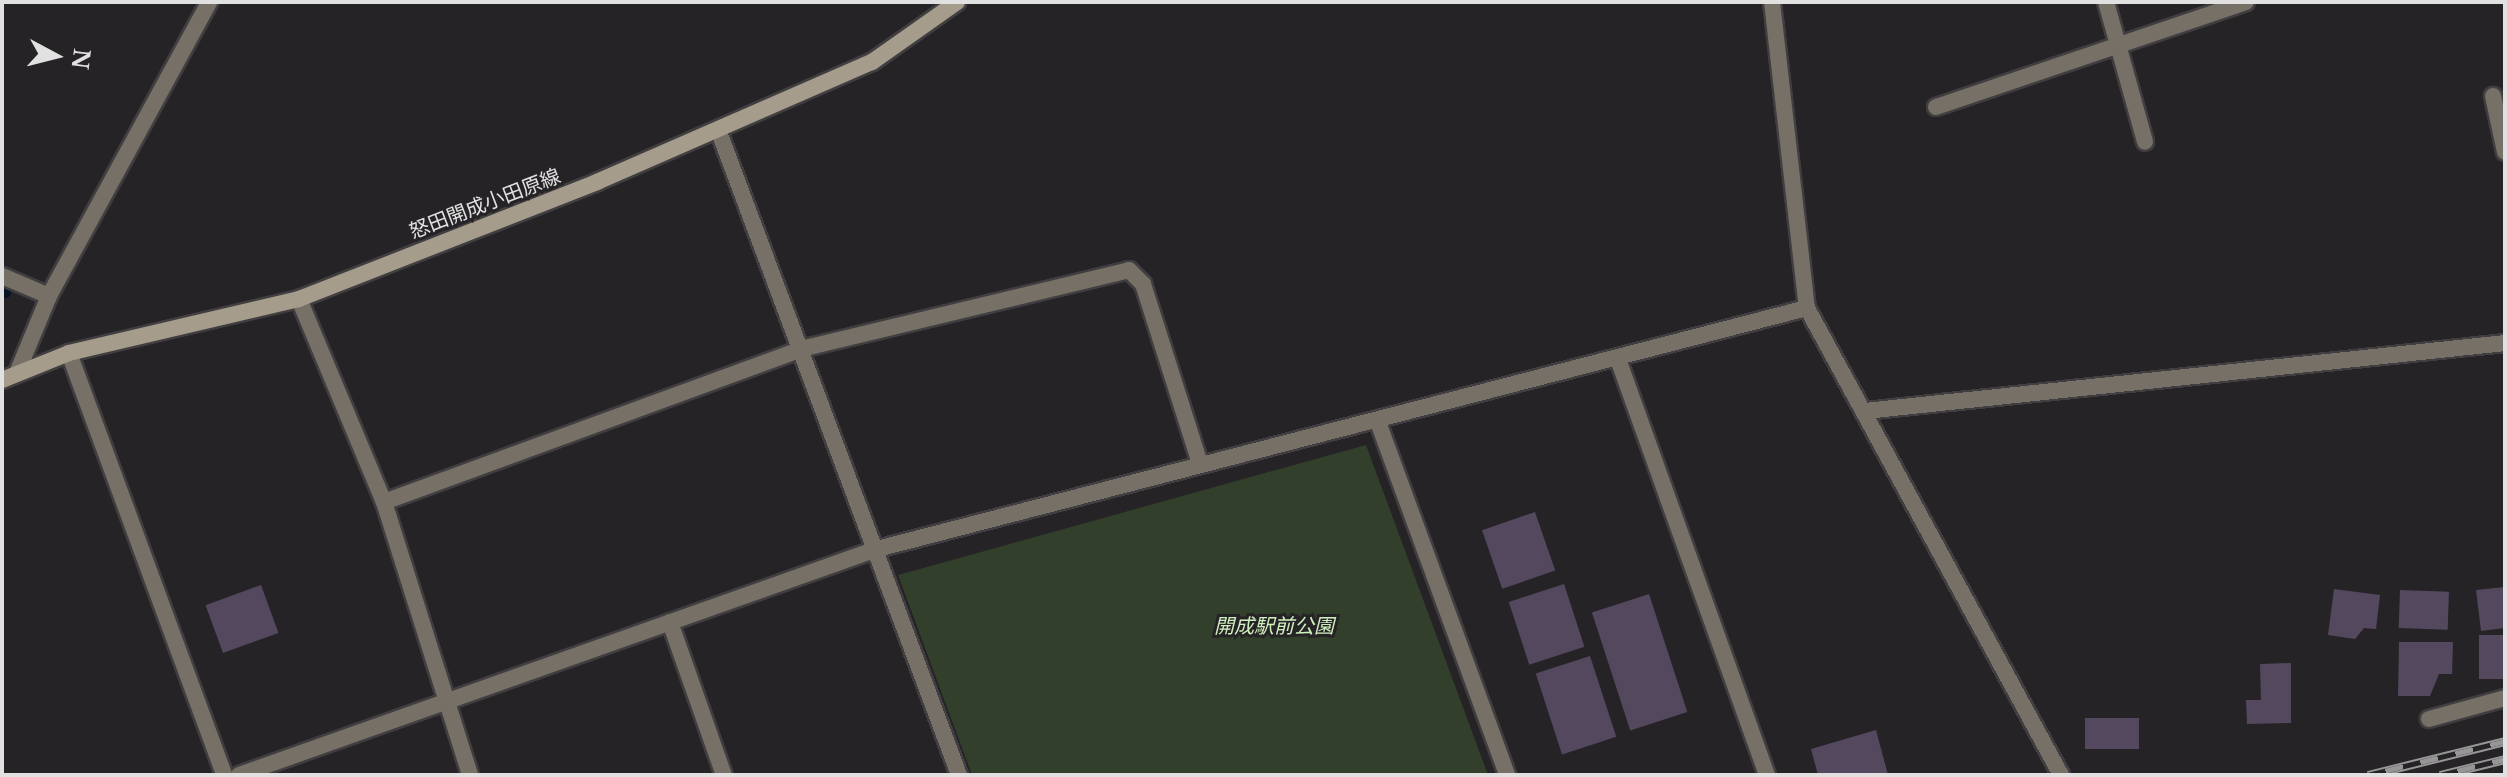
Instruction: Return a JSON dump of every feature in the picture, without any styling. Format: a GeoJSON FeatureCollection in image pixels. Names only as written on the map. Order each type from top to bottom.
{"type":"FeatureCollection","features":[{"type":"Feature","properties":{"kind":"main road","name":"怒田開成小田原線"},"geometry":{"type":"LineString","coordinates":[[10,376],[69,353],[299,299],[719,132],[872,62],[957,2]]}},
{"type":"Feature","properties":{"kind":"street"},"geometry":{"type":"LineString","coordinates":[[10,376],[49,296],[209,2]]}},
{"type":"Feature","properties":{"kind":"street"},"geometry":{"type":"LineString","coordinates":[[1772,2],[1807,308],[2061,775]]}},
{"type":"Feature","properties":{"kind":"street"},"geometry":{"type":"LineString","coordinates":[[2106,2],[2145,142]]}},
{"type":"Feature","properties":{"kind":"street"},"geometry":{"type":"LineString","coordinates":[[1936,107],[2246,2]]}},
{"type":"Feature","properties":{"kind":"street"},"geometry":{"type":"LineString","coordinates":[[2493,96],[2505,152]]}},
{"type":"Feature","properties":{"kind":"street"},"geometry":{"type":"LineString","coordinates":[[719,132],[805,348],[959,775]]}},
{"type":"Feature","properties":{"kind":"street"},"geometry":{"type":"LineString","coordinates":[[384,502],[805,348],[1129,270],[1143,284],[1199,461]]}},
{"type":"Feature","properties":{"kind":"street"},"geometry":{"type":"LineString","coordinates":[[2,276],[49,296]]}},
{"type":"Feature","properties":{"kind":"street"},"geometry":{"type":"LineString","coordinates":[[299,299],[384,502],[443,703],[470,775]]}},
{"type":"Feature","properties":{"kind":"street"},"geometry":{"type":"LineString","coordinates":[[239,775],[877,549],[1199,461],[1378,422],[1807,308]]}},
{"type":"Feature","properties":{"kind":"street"},"geometry":{"type":"LineString","coordinates":[[1865,411],[2505,343]]}},
{"type":"Feature","properties":{"kind":"street"},"geometry":{"type":"LineString","coordinates":[[69,353],[224,775]]}},
{"type":"Feature","properties":{"kind":"street"},"geometry":{"type":"LineString","coordinates":[[1618,359],[1767,775]]}},
{"type":"Feature","properties":{"kind":"street"},"geometry":{"type":"LineString","coordinates":[[1378,422],[1507,775]]}},
{"type":"Feature","properties":{"kind":"street"},"geometry":{"type":"LineString","coordinates":[[670,622],[724,775]]}},
{"type":"Feature","properties":{"kind":"street"},"geometry":{"type":"LineString","coordinates":[[2429,719],[2505,698]]}},
{"type":"Feature","properties":{"kind":"green space","name":"開成駅前公園"},"geometry":{"type":"Polygon","coordinates":[[[1366,445],[1488,775],[972,775],[898,575],[1366,445]]]}},
{"type":"Feature","properties":{"kind":"building"},"geometry":{"type":"Polygon","coordinates":[[[1535,512],[1555,571],[1502,589],[1482,530],[1535,512]]]}},
{"type":"Feature","properties":{"kind":"building"},"geometry":{"type":"Polygon","coordinates":[[[1564,584],[1584,647],[1529,665],[1509,602],[1564,584]]]}},
{"type":"Feature","properties":{"kind":"building"},"geometry":{"type":"Polygon","coordinates":[[[261,585],[278,633],[223,653],[206,605],[261,585]]]}},
{"type":"Feature","properties":{"kind":"building"},"geometry":{"type":"Polygon","coordinates":[[[2505,587],[2505,628],[2481,631],[2476,590],[2505,587]]]}},
{"type":"Feature","properties":{"kind":"building"},"geometry":{"type":"Polygon","coordinates":[[[2334,589],[2380,595],[2376,629],[2364,628],[2355,639],[2328,635],[2334,589]]]}},
{"type":"Feature","properties":{"kind":"building"},"geometry":{"type":"Polygon","coordinates":[[[2400,590],[2449,592],[2448,630],[2399,628],[2400,590]]]}},
{"type":"Feature","properties":{"kind":"building"},"geometry":{"type":"Polygon","coordinates":[[[1649,594],[1687,712],[1630,730],[1592,613],[1649,594]]]}},
{"type":"Feature","properties":{"kind":"building"},"geometry":{"type":"Polygon","coordinates":[[[2479,635],[2505,635],[2505,679],[2479,679],[2479,635]]]}},
{"type":"Feature","properties":{"kind":"building"},"geometry":{"type":"Polygon","coordinates":[[[2399,642],[2453,642],[2452,674],[2439,674],[2430,696],[2398,696],[2399,642]]]}},
{"type":"Feature","properties":{"kind":"building"},"geometry":{"type":"Polygon","coordinates":[[[1590,656],[1616,737],[1562,754],[1536,674],[1590,656]]]}},
{"type":"Feature","properties":{"kind":"building"},"geometry":{"type":"Polygon","coordinates":[[[2291,663],[2291,723],[2247,724],[2246,700],[2261,700],[2260,664],[2291,663]]]}},
{"type":"Feature","properties":{"kind":"building"},"geometry":{"type":"Polygon","coordinates":[[[2085,718],[2139,718],[2139,749],[2085,749],[2085,718]]]}},
{"type":"Feature","properties":{"kind":"building"},"geometry":{"type":"Polygon","coordinates":[[[1876,730],[1888,775],[1818,775],[1811,749],[1876,730]]]}},
{"type":"Feature","properties":{"kind":"railway"},"geometry":{"type":"LineString","coordinates":[[2368,775],[2505,741]]}},
{"type":"Feature","properties":{"kind":"railway"},"geometry":{"type":"LineString","coordinates":[[2440,775],[2505,759]]}}]}
